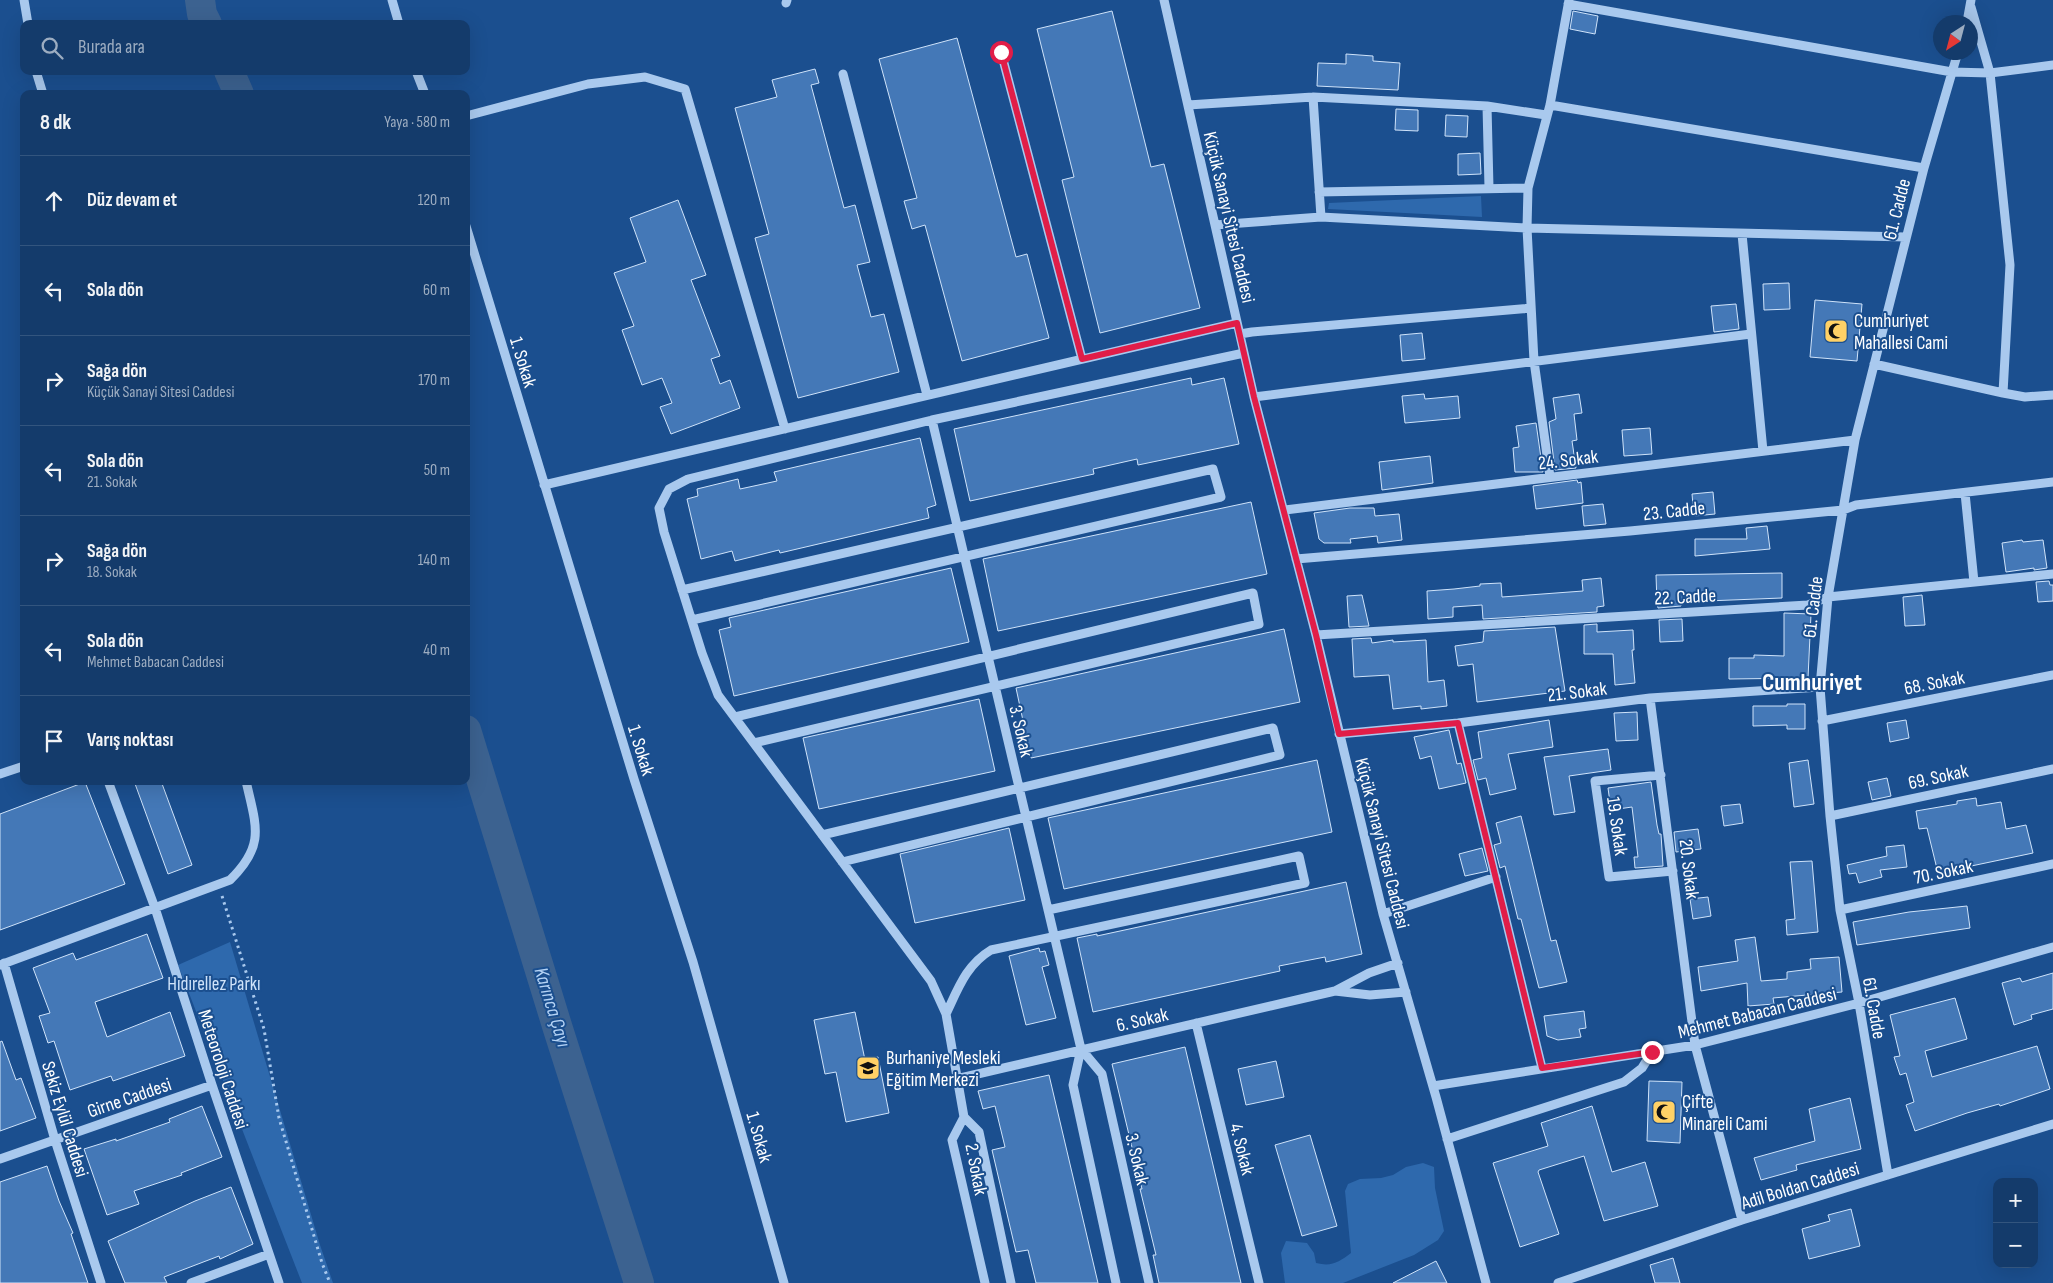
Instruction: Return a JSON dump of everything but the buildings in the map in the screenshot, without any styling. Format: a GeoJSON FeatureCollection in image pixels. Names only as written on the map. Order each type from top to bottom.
{"type":"FeatureCollection","features":[{"type":"Feature","properties":{"kind":"street"},"geometry":{"type":"LineString","coordinates":[[24,0],[27,20]]}},
{"type":"Feature","properties":{"kind":"street"},"geometry":{"type":"LineString","coordinates":[[392,0],[398,20]]}},
{"type":"Feature","properties":{"kind":"street","name":"Küçük Sanayi Sitesi Caddesi"},"geometry":{"type":"LineString","coordinates":[[1164,0],[1254,397],[1285,510],[1383,914],[1433,1086],[1486,1283]]}},
{"type":"Feature","properties":{"kind":"street"},"geometry":{"type":"LineString","coordinates":[[1550,477],[1534,361],[1527,228],[1528,188],[1550,105],[1568,2],[1952,72],[1990,73],[2053,65]]}},
{"type":"Feature","properties":{"kind":"street"},"geometry":{"type":"LineString","coordinates":[[1971,3],[1990,73],[2010,265],[2003,393]]}},
{"type":"Feature","properties":{"kind":"street"},"geometry":{"type":"LineString","coordinates":[[1001,52],[1082,359]]}},
{"type":"Feature","properties":{"kind":"street","name":"61. Cadde"},"geometry":{"type":"LineString","coordinates":[[1888,1175],[1840,910],[1830,816],[1820,687],[1828,597],[1855,440],[1924,168],[1956,60]]}},
{"type":"Feature","properties":{"kind":"street"},"geometry":{"type":"LineString","coordinates":[[843,74],[927,395]]}},
{"type":"Feature","properties":{"kind":"street"},"geometry":{"type":"LineString","coordinates":[[37,75],[42,90]]}},
{"type":"Feature","properties":{"kind":"street"},"geometry":{"type":"LineString","coordinates":[[418,75],[423,90]]}},
{"type":"Feature","properties":{"kind":"street"},"geometry":{"type":"LineString","coordinates":[[470,115],[588,84],[645,77],[685,89],[785,429]]}},
{"type":"Feature","properties":{"kind":"street"},"geometry":{"type":"LineString","coordinates":[[1313,97],[1321,217]]}},
{"type":"Feature","properties":{"kind":"street"},"geometry":{"type":"LineString","coordinates":[[1188,105],[1313,97],[1487,106],[1546,115]]}},
{"type":"Feature","properties":{"kind":"street"},"geometry":{"type":"LineString","coordinates":[[1550,105],[1924,168]]}},
{"type":"Feature","properties":{"kind":"street"},"geometry":{"type":"LineString","coordinates":[[1487,106],[1489,188]]}},
{"type":"Feature","properties":{"kind":"street"},"geometry":{"type":"LineString","coordinates":[[1319,192],[1528,188]]}},
{"type":"Feature","properties":{"kind":"street"},"geometry":{"type":"LineString","coordinates":[[1215,225],[1321,217],[1527,228],[1906,237]]}},
{"type":"Feature","properties":{"kind":"street"},"geometry":{"type":"LineString","coordinates":[[1742,234],[1763,451]]}},
{"type":"Feature","properties":{"kind":"street","name":"1. Sokak"},"geometry":{"type":"LineString","coordinates":[[470,239],[634,779],[693,962],[784,1283]]}},
{"type":"Feature","properties":{"kind":"street"},"geometry":{"type":"LineString","coordinates":[[1240,334],[1531,308]]}},
{"type":"Feature","properties":{"kind":"street"},"geometry":{"type":"LineString","coordinates":[[544,485],[1237,323]]}},
{"type":"Feature","properties":{"kind":"street"},"geometry":{"type":"LineString","coordinates":[[1254,397],[1752,334]]}},
{"type":"Feature","properties":{"kind":"street"},"geometry":{"type":"LineString","coordinates":[[964,1117],[946,1014],[931,981],[718,695],[682,590],[664,532],[659,508],[669,489],[688,479],[932,420],[1244,353]]}},
{"type":"Feature","properties":{"kind":"street"},"geometry":{"type":"LineString","coordinates":[[1874,364],[2025,397],[2053,395]]}},
{"type":"Feature","properties":{"kind":"street","name":"3. Sokak"},"geometry":{"type":"LineString","coordinates":[[932,420],[1081,1050],[1102,1074],[1149,1283]]}},
{"type":"Feature","properties":{"kind":"street","name":"24. Sokak"},"geometry":{"type":"LineString","coordinates":[[1285,510],[1855,440]]}},
{"type":"Feature","properties":{"kind":"street"},"geometry":{"type":"LineString","coordinates":[[682,590],[1213,469],[1221,496],[692,620]]}},
{"type":"Feature","properties":{"kind":"street","name":"23. Cadde"},"geometry":{"type":"LineString","coordinates":[[1296,559],[1630,531],[1843,510],[1856,505],[2053,482]]}},
{"type":"Feature","properties":{"kind":"street"},"geometry":{"type":"LineString","coordinates":[[1965,493],[1974,582]]}},
{"type":"Feature","properties":{"kind":"street","name":"22. Cadde"},"geometry":{"type":"LineString","coordinates":[[1316,635],[1808,605],[1828,597],[2053,574]]}},
{"type":"Feature","properties":{"kind":"street"},"geometry":{"type":"LineString","coordinates":[[735,717],[1253,593],[1259,624],[754,743]]}},
{"type":"Feature","properties":{"kind":"street","name":"68. Sokak"},"geometry":{"type":"LineString","coordinates":[[1822,721],[2053,674]]}},
{"type":"Feature","properties":{"kind":"street","name":"21. Sokak"},"geometry":{"type":"LineString","coordinates":[[1339,734],[1458,723],[1650,698],[1820,687]]}},
{"type":"Feature","properties":{"kind":"street","name":"20. Sokak"},"geometry":{"type":"LineString","coordinates":[[1650,698],[1696,1045],[1742,1220]]}},
{"type":"Feature","properties":{"kind":"street"},"geometry":{"type":"LineString","coordinates":[[1458,723],[1542,1068]]}},
{"type":"Feature","properties":{"kind":"street"},"geometry":{"type":"LineString","coordinates":[[822,834],[1273,728],[1280,755],[842,862]]}},
{"type":"Feature","properties":{"kind":"street"},"geometry":{"type":"LineString","coordinates":[[0,774],[20,767]]}},
{"type":"Feature","properties":{"kind":"street","name":"69. Sokak"},"geometry":{"type":"LineString","coordinates":[[1830,816],[2053,769]]}},
{"type":"Feature","properties":{"kind":"street","name":"19. Sokak"},"geometry":{"type":"LineString","coordinates":[[1661,775],[1595,781],[1609,878],[1674,871]]}},
{"type":"Feature","properties":{"kind":"street","name":"Meteoroloji Caddesi"},"geometry":{"type":"LineString","coordinates":[[109,785],[155,908],[279,1283]]}},
{"type":"Feature","properties":{"kind":"street"},"geometry":{"type":"LineString","coordinates":[[2,964],[230,880],[243,867],[254,850],[256,828],[247,785]]}},
{"type":"Feature","properties":{"kind":"street"},"geometry":{"type":"LineString","coordinates":[[946,1014],[966,972],[983,954],[991,950],[1305,883],[1300,856],[1048,910]]}},
{"type":"Feature","properties":{"kind":"street","name":"70. Sokak"},"geometry":{"type":"LineString","coordinates":[[1840,910],[2053,864]]}},
{"type":"Feature","properties":{"kind":"street"},"geometry":{"type":"LineString","coordinates":[[1383,914],[1496,877]]}},
{"type":"Feature","properties":{"kind":"street","name":"Mehmet Babacan Caddesi"},"geometry":{"type":"LineString","coordinates":[[1433,1086],[1696,1045],[1858,1003],[2053,947]]}},
{"type":"Feature","properties":{"kind":"street"},"geometry":{"type":"LineString","coordinates":[[1335,991],[1369,973],[1398,963]]}},
{"type":"Feature","properties":{"kind":"street","name":"Sekiz Eylül Caddesi"},"geometry":{"type":"LineString","coordinates":[[2,964],[55,1140],[101,1283]]}},
{"type":"Feature","properties":{"kind":"street"},"geometry":{"type":"LineString","coordinates":[[1335,991],[1370,995],[1406,992]]}},
{"type":"Feature","properties":{"kind":"street","name":"6. Sokak"},"geometry":{"type":"LineString","coordinates":[[956,1079],[1335,991]]}},
{"type":"Feature","properties":{"kind":"street","name":"4. Sokak"},"geometry":{"type":"LineString","coordinates":[[1196,1023],[1259,1283]]}},
{"type":"Feature","properties":{"kind":"street","name":"3. Sokak"},"geometry":{"type":"LineString","coordinates":[[1081,1050],[1072,1085],[1116,1283]]}},
{"type":"Feature","properties":{"kind":"street"},"geometry":{"type":"LineString","coordinates":[[1447,1139],[1624,1082],[1642,1068],[1652,1052]]}},
{"type":"Feature","properties":{"kind":"street","name":"Girne Caddesi"},"geometry":{"type":"LineString","coordinates":[[0,1159],[212,1085]]}},
{"type":"Feature","properties":{"kind":"street","name":"2. Sokak"},"geometry":{"type":"LineString","coordinates":[[985,1283],[952,1140],[964,1117],[979,1132],[1012,1283]]}},
{"type":"Feature","properties":{"kind":"street","name":"Adil Boldan Caddesi"},"geometry":{"type":"LineString","coordinates":[[1558,1283],[1742,1220],[2053,1124]]}},
{"type":"Feature","properties":{"kind":"street"},"geometry":{"type":"LineString","coordinates":[[191,1283],[269,1254]]}},
{"type":"Feature","properties":{"kind":"path"},"geometry":{"type":"LineString","coordinates":[[218,884],[264,1029],[279,1118],[322,1263],[330,1283]]}},
{"type":"Feature","properties":{"kind":"green space"},"geometry":{"type":"Polygon","coordinates":[[[1481,196],[1482,217],[1328,209],[1329,203],[1481,196]]]}},
{"type":"Feature","properties":{"kind":"green space","name":"Hıdırellez Parkı"},"geometry":{"type":"Polygon","coordinates":[[[230,942],[333,1283],[302,1283],[178,965],[230,942]]]}},
{"type":"Feature","properties":{"kind":"green space"},"geometry":{"type":"Polygon","coordinates":[[[1423,1163],[1434,1167],[1435,1188],[1444,1231],[1438,1240],[1414,1255],[1343,1283],[1285,1283],[1281,1253],[1286,1241],[1307,1243],[1314,1253],[1316,1263],[1335,1263],[1351,1253],[1345,1191],[1348,1184],[1360,1179],[1381,1178],[1393,1175],[1406,1167],[1423,1163]]]}},
{"type":"Feature","properties":{"kind":"waterway","name":"Karınca Çayı"},"geometry":{"type":"LineString","coordinates":[[200,0],[205,20]]}},
{"type":"Feature","properties":{"kind":"waterway","name":"Karınca Çayı"},"geometry":{"type":"LineString","coordinates":[[231,75],[237,90]]}},
{"type":"Feature","properties":{"kind":"waterway","name":"Karınca Çayı"},"geometry":{"type":"LineString","coordinates":[[470,743],[639,1283]]}},
{"type":"Feature","properties":{"kind":"place","name":"Cumhuriyet Mahallesi Cami"},"geometry":{"type":"Point","coordinates":[1836,331]}},
{"type":"Feature","properties":{"kind":"place","name":"Burhaniye Mesleki Eğitim Merkezi"},"geometry":{"type":"Point","coordinates":[868,1068]}},
{"type":"Feature","properties":{"kind":"place","name":"Çifte Minareli Cami"},"geometry":{"type":"Point","coordinates":[1664,1112]}},
{"type":"Feature","properties":{"kind":"district","name":"Cumhuriyet"},"geometry":{"type":"Point","coordinates":[1812,682]}},
{"type":"Feature","properties":{"kind":"route"},"geometry":{"type":"LineString","coordinates":[[1001,52],[1082,359],[1237,323],[1254,397],[1285,510],[1339,734],[1458,723],[1542,1068],[1652,1052]]}}]}
